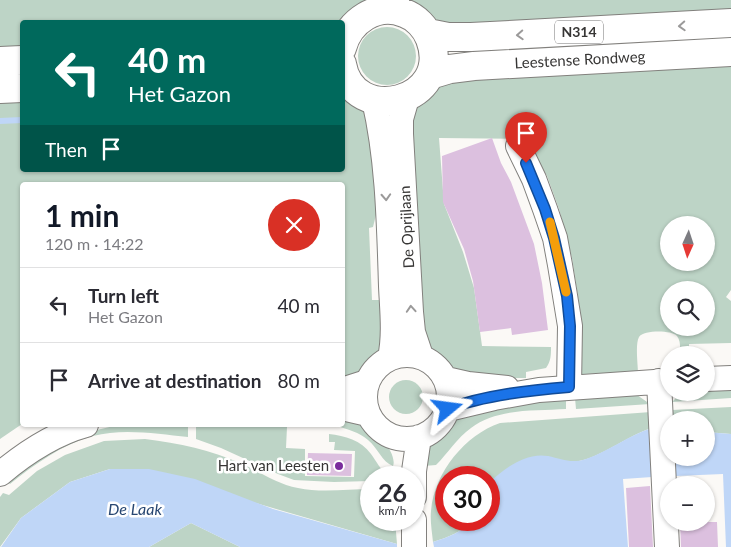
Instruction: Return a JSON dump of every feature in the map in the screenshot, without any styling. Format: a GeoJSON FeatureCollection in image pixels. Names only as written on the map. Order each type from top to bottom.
{"type":"FeatureCollection","features":[{"type":"Feature","properties":{"kind":"main road"},"geometry":{"type":"LineString","coordinates":[[345,53],[352,27],[362,18],[388,5],[418,21],[428,34],[433,46],[433,63],[430,75],[417,91],[407,98],[396,101],[374,100],[358,91],[345,59]]}},
{"type":"Feature","properties":{"kind":"main road","name":"Leestense Rondweg"},"geometry":{"type":"LineString","coordinates":[[428,34],[471,37],[731,23]]}},
{"type":"Feature","properties":{"kind":"main road","name":"Leestense Rondweg"},"geometry":{"type":"LineString","coordinates":[[430,75],[450,68],[474,66],[731,52]]}},
{"type":"Feature","properties":{"kind":"main road"},"geometry":{"type":"LineString","coordinates":[[0,61],[20,60]]}},
{"type":"Feature","properties":{"kind":"main road"},"geometry":{"type":"LineString","coordinates":[[0,89],[20,88]]}},
{"type":"Feature","properties":{"kind":"street","name":"De Oprijlaan"},"geometry":{"type":"LineString","coordinates":[[407,98],[401,119],[401,134],[411,312],[413,332],[420,356]]}},
{"type":"Feature","properties":{"kind":"street","name":"De Oprijlaan"},"geometry":{"type":"LineString","coordinates":[[374,100],[384,148],[392,308],[390,358]]}},
{"type":"Feature","properties":{"kind":"street"},"geometry":{"type":"LineString","coordinates":[[518,146],[545,209],[567,296],[570,326],[569,387]]}},
{"type":"Feature","properties":{"kind":"street"},"geometry":{"type":"LineString","coordinates":[[406,354],[420,356],[432,362],[446,379],[450,396],[448,409],[442,421],[432,431],[419,437],[407,439],[394,437],[384,433],[375,425],[368,414],[365,404],[367,382],[374,370],[390,358],[406,354]]}},
{"type":"Feature","properties":{"kind":"street"},"geometry":{"type":"LineString","coordinates":[[715,379],[731,378]]}},
{"type":"Feature","properties":{"kind":"street"},"geometry":{"type":"LineString","coordinates":[[446,379],[468,384],[539,390]]}},
{"type":"Feature","properties":{"kind":"street"},"geometry":{"type":"LineString","coordinates":[[448,409],[539,390],[660,381]]}},
{"type":"Feature","properties":{"kind":"street"},"geometry":{"type":"LineString","coordinates":[[345,389],[367,382]]}},
{"type":"Feature","properties":{"kind":"street"},"geometry":{"type":"LineString","coordinates":[[664,401],[667,547]]}},
{"type":"Feature","properties":{"kind":"street"},"geometry":{"type":"LineString","coordinates":[[345,409],[368,414]]}},
{"type":"Feature","properties":{"kind":"street"},"geometry":{"type":"LineString","coordinates":[[0,474],[23,455],[78,427]]}},
{"type":"Feature","properties":{"kind":"street"},"geometry":{"type":"LineString","coordinates":[[394,437],[401,466]]}},
{"type":"Feature","properties":{"kind":"street"},"geometry":{"type":"LineString","coordinates":[[415,466],[419,437]]}},
{"type":"Feature","properties":{"kind":"green space"},"geometry":{"type":"Polygon","coordinates":[[[0,0],[367,0],[344,20],[20,20],[20,53],[0,54],[0,0]]]}},
{"type":"Feature","properties":{"kind":"green space"},"geometry":{"type":"Polygon","coordinates":[[[408,0],[731,0],[731,18],[449,32],[408,0]]]}},
{"type":"Feature","properties":{"kind":"green space"},"geometry":{"type":"Polygon","coordinates":[[[387,27],[398,29],[411,40],[416,56],[414,67],[403,80],[387,85],[376,83],[363,72],[358,56],[360,45],[371,32],[387,27]]]}},
{"type":"Feature","properties":{"kind":"green space"},"geometry":{"type":"Polygon","coordinates":[[[731,60],[731,290],[726,297],[731,301],[731,343],[680,346],[677,336],[715,336],[715,281],[660,281],[660,332],[646,333],[639,337],[637,349],[638,373],[582,374],[579,371],[579,348],[582,323],[572,258],[559,209],[547,176],[527,139],[439,138],[444,204],[463,252],[474,288],[482,346],[551,347],[551,350],[550,360],[546,368],[526,372],[526,378],[470,377],[458,374],[435,360],[425,347],[410,128],[415,107],[440,84],[449,79],[731,60]]]}},
{"type":"Feature","properties":{"kind":"green space"},"geometry":{"type":"Polygon","coordinates":[[[345,91],[365,110],[380,199],[373,227],[369,228],[372,300],[385,300],[385,342],[373,363],[356,379],[345,382],[345,182],[20,182],[20,425],[0,439],[0,96],[20,95],[20,172],[345,172],[345,91]]]}},
{"type":"Feature","properties":{"kind":"green space"},"geometry":{"type":"Polygon","coordinates":[[[406,380],[413,381],[418,385],[422,390],[422,404],[418,409],[413,413],[406,414],[399,413],[394,409],[390,404],[389,397],[390,390],[394,385],[399,381],[406,380]]]}},
{"type":"Feature","properties":{"kind":"green space"},"geometry":{"type":"Polygon","coordinates":[[[731,389],[731,398],[715,399],[715,390],[731,389]]]}},
{"type":"Feature","properties":{"kind":"green space"},"geometry":{"type":"Polygon","coordinates":[[[637,395],[650,404],[576,409],[575,398],[637,395]]]}},
{"type":"Feature","properties":{"kind":"green space"},"geometry":{"type":"Polygon","coordinates":[[[566,399],[566,409],[517,412],[492,417],[471,428],[461,436],[436,465],[424,466],[427,447],[437,432],[451,420],[488,406],[566,399]]]}},
{"type":"Feature","properties":{"kind":"green space"},"geometry":{"type":"Polygon","coordinates":[[[731,407],[731,434],[715,433],[715,411],[672,410],[731,407]]]}},
{"type":"Feature","properties":{"kind":"green space"},"geometry":{"type":"Polygon","coordinates":[[[651,412],[652,428],[589,458],[569,462],[546,456],[500,477],[500,466],[447,466],[453,457],[475,436],[500,423],[651,412]]]}},
{"type":"Feature","properties":{"kind":"green space"},"geometry":{"type":"Polygon","coordinates":[[[345,415],[363,421],[374,430],[389,448],[394,461],[393,466],[386,461],[365,437],[341,427],[345,427],[345,415]]]}},
{"type":"Feature","properties":{"kind":"green space"},"geometry":{"type":"Polygon","coordinates":[[[110,427],[188,427],[188,437],[128,432],[93,436],[70,444],[49,456],[10,484],[6,481],[25,465],[84,433],[110,427]]]}},
{"type":"Feature","properties":{"kind":"green space"},"geometry":{"type":"Polygon","coordinates":[[[196,427],[287,427],[286,448],[305,449],[305,476],[354,477],[355,451],[334,450],[335,442],[329,442],[329,434],[358,442],[367,449],[380,466],[360,466],[360,481],[294,480],[196,439],[196,427]]]}},
{"type":"Feature","properties":{"kind":"green space"},"geometry":{"type":"Polygon","coordinates":[[[145,439],[182,445],[219,455],[283,484],[298,488],[325,491],[360,489],[360,531],[396,531],[397,544],[252,502],[110,469],[70,482],[21,518],[0,547],[0,497],[3,493],[9,495],[37,471],[65,455],[104,441],[145,439]]]}},
{"type":"Feature","properties":{"kind":"green space"},"geometry":{"type":"Polygon","coordinates":[[[435,491],[435,531],[460,531],[433,542],[431,511],[435,491]]]}},
{"type":"Feature","properties":{"kind":"green space"},"geometry":{"type":"Polygon","coordinates":[[[191,523],[240,547],[149,547],[191,523]]]}},
{"type":"Feature","properties":{"kind":"water"},"geometry":{"type":"Polygon","coordinates":[[[652,428],[652,477],[623,479],[628,547],[434,547],[433,542],[460,531],[500,531],[500,473],[516,462],[540,455],[576,461],[586,459],[652,428]]]}},
{"type":"Feature","properties":{"kind":"water"},"geometry":{"type":"Polygon","coordinates":[[[715,433],[731,434],[731,547],[726,547],[723,474],[676,476],[675,466],[715,466],[715,433]]]}},
{"type":"Feature","properties":{"kind":"water","name":"De Laak"},"geometry":{"type":"Polygon","coordinates":[[[110,469],[149,469],[195,479],[273,509],[397,544],[397,547],[240,547],[191,523],[149,547],[1,547],[21,518],[70,482],[110,469]]]}},
{"type":"Feature","properties":{"kind":"building"},"geometry":{"type":"Polygon","coordinates":[[[492,138],[534,244],[542,283],[548,330],[512,335],[511,328],[480,332],[473,281],[464,249],[443,202],[442,156],[492,138]]]}},
{"type":"Feature","properties":{"kind":"building"},"geometry":{"type":"Polygon","coordinates":[[[308,453],[352,454],[351,476],[307,475],[308,453]]]}},
{"type":"Feature","properties":{"kind":"building"},"geometry":{"type":"Polygon","coordinates":[[[650,486],[653,547],[629,547],[626,488],[650,486]]]}},
{"type":"Feature","properties":{"kind":"building"},"geometry":{"type":"Polygon","coordinates":[[[715,522],[717,522],[718,547],[681,547],[680,531],[715,531],[715,522]]]}},
{"type":"Feature","properties":{"kind":"waterway"},"geometry":{"type":"LineString","coordinates":[[0,121],[20,120]]}},
{"type":"Feature","properties":{"kind":"slow traffic"},"geometry":{"type":"LineString","coordinates":[[550,222],[566,292]]}},
{"type":"Feature","properties":{"kind":"place","name":"Hart van Leesten"},"geometry":{"type":"Point","coordinates":[339,466]}},
{"type":"Feature","properties":{"kind":"route"},"geometry":{"type":"LineString","coordinates":[[448,409],[494,398],[569,387],[570,326],[567,296],[554,238],[545,209],[526,163]]}}]}
